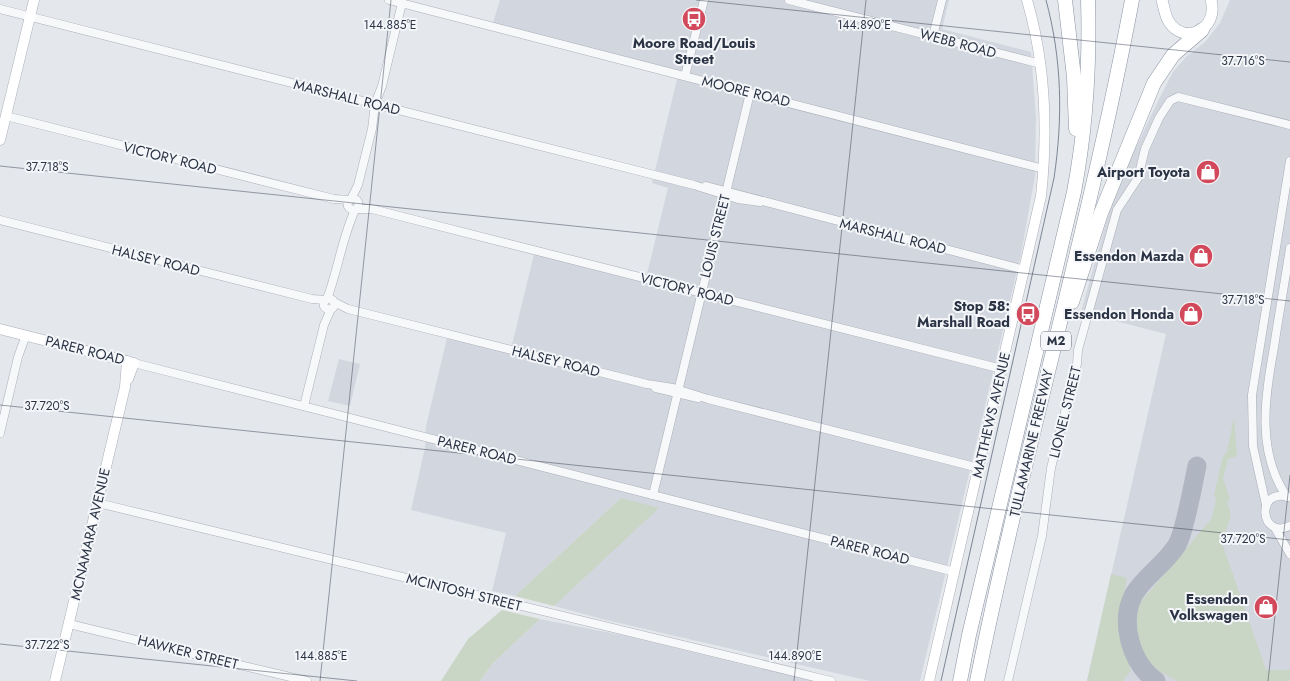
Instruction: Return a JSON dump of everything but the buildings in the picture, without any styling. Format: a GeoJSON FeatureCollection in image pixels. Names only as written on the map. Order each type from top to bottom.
{"type":"FeatureCollection","features":[{"type":"Feature","properties":{"kind":"highway"},"geometry":{"type":"LineString","coordinates":[[1058,266],[1073,172],[1076,133],[1074,77],[1065,0]]}},
{"type":"Feature","properties":{"kind":"highway","name":"TULLAMARINE FREEWAY"},"geometry":{"type":"LineString","coordinates":[[959,681],[1058,266],[1084,133],[1088,92],[1088,0]]}},
{"type":"Feature","properties":{"kind":"highway","name":"TULLAMARINE FREEWAY"},"geometry":{"type":"LineString","coordinates":[[979,681],[986,638],[1115,89],[1132,0]]}},
{"type":"Feature","properties":{"kind":"highway"},"geometry":{"type":"LineString","coordinates":[[1035,431],[1056,354],[1101,213],[1141,112],[1154,83],[1166,63],[1206,25]]}},
{"type":"Feature","properties":{"kind":"main road"},"geometry":{"type":"LineString","coordinates":[[0,140],[4,115],[34,0]]}},
{"type":"Feature","properties":{"kind":"main road","name":"MATTHEWS AVENUE"},"geometry":{"type":"LineString","coordinates":[[929,681],[1037,222],[1044,169],[1046,117],[1041,64],[1028,0]]}},
{"type":"Feature","properties":{"kind":"main road"},"geometry":{"type":"LineString","coordinates":[[1162,0],[1167,18],[1175,28],[1188,33],[1206,25],[1220,0]]}},
{"type":"Feature","properties":{"kind":"main road"},"geometry":{"type":"LineString","coordinates":[[1206,25],[1212,8],[1210,0]]}},
{"type":"Feature","properties":{"kind":"main road","name":"PARER ROAD"},"geometry":{"type":"LineString","coordinates":[[0,328],[131,362]]}},
{"type":"Feature","properties":{"kind":"main road","name":"MCNAMARA AVENUE"},"geometry":{"type":"LineString","coordinates":[[56,681],[131,362]]}},
{"type":"Feature","properties":{"kind":"street","name":"MOORE ROAD"},"geometry":{"type":"LineString","coordinates":[[389,0],[1044,169]]}},
{"type":"Feature","properties":{"kind":"street"},"geometry":{"type":"LineString","coordinates":[[685,76],[704,0]]}},
{"type":"Feature","properties":{"kind":"street","name":"WEBB ROAD"},"geometry":{"type":"LineString","coordinates":[[789,0],[1041,64]]}},
{"type":"Feature","properties":{"kind":"street"},"geometry":{"type":"LineString","coordinates":[[830,10],[832,0]]}},
{"type":"Feature","properties":{"kind":"street"},"geometry":{"type":"LineString","coordinates":[[933,36],[942,0]]}},
{"type":"Feature","properties":{"kind":"street"},"geometry":{"type":"LineString","coordinates":[[304,406],[402,3]]}},
{"type":"Feature","properties":{"kind":"street","name":"MARSHALL ROAD"},"geometry":{"type":"LineString","coordinates":[[0,9],[1025,270]]}},
{"type":"Feature","properties":{"kind":"street","name":"LOUIS STREET"},"geometry":{"type":"LineString","coordinates":[[653,495],[750,93]]}},
{"type":"Feature","properties":{"kind":"street","name":"LIONEL STREET"},"geometry":{"type":"LineString","coordinates":[[1008,681],[1042,536],[1051,468],[1077,364],[1078,350],[1117,210],[1139,177],[1146,145],[1171,100],[1186,98],[1290,125]]}},
{"type":"Feature","properties":{"kind":"street","name":"VICTORY ROAD"},"geometry":{"type":"LineString","coordinates":[[4,115],[1002,370]]}},
{"type":"Feature","properties":{"kind":"street"},"geometry":{"type":"LineString","coordinates":[[1290,161],[1285,211],[1256,369],[1252,401],[1252,434],[1266,505],[1266,520],[1275,528],[1290,554]]}},
{"type":"Feature","properties":{"kind":"street"},"geometry":{"type":"LineString","coordinates":[[1285,211],[1290,217]]}},
{"type":"Feature","properties":{"kind":"street","name":"HALSEY ROAD"},"geometry":{"type":"LineString","coordinates":[[0,220],[979,468]]}},
{"type":"Feature","properties":{"kind":"street"},"geometry":{"type":"LineString","coordinates":[[1289,497],[1273,471],[1266,435],[1265,407],[1290,248]]}},
{"type":"Feature","properties":{"kind":"street"},"geometry":{"type":"LineString","coordinates":[[0,433],[23,335]]}},
{"type":"Feature","properties":{"kind":"street","name":"PARER ROAD"},"geometry":{"type":"LineString","coordinates":[[131,362],[955,572]]}},
{"type":"Feature","properties":{"kind":"street"},"geometry":{"type":"LineString","coordinates":[[1256,369],[1270,371]]}},
{"type":"Feature","properties":{"kind":"street"},"geometry":{"type":"LineString","coordinates":[[1266,505],[1274,497],[1289,497]]}},
{"type":"Feature","properties":{"kind":"street","name":"MCINTOSH STREET"},"geometry":{"type":"LineString","coordinates":[[98,503],[831,681]]}},
{"type":"Feature","properties":{"kind":"street"},"geometry":{"type":"LineString","coordinates":[[1275,528],[1290,526]]}},
{"type":"Feature","properties":{"kind":"street","name":"HAWKER STREET"},"geometry":{"type":"LineString","coordinates":[[69,624],[307,681]]}},
{"type":"Feature","properties":{"kind":"shaded area"},"geometry":{"type":"Polygon","coordinates":[[[500,0],[949,0],[942,29],[1031,52],[1036,117],[1035,176],[1021,254],[920,681],[870,681],[602,619],[554,606],[632,532],[621,498],[515,596],[492,591],[506,533],[411,510],[425,448],[426,426],[448,334],[511,349],[535,250],[646,278],[668,188],[652,183],[678,75],[492,26],[500,0]]]}},
{"type":"Feature","properties":{"kind":"shaded area"},"geometry":{"type":"Polygon","coordinates":[[[1230,0],[1290,0],[1290,681],[1087,681],[1166,334],[1081,312],[1107,219],[1123,175],[1159,99],[1173,72],[1186,57],[1205,42],[1220,23],[1230,0]]]}},
{"type":"Feature","properties":{"kind":"shaded area"},"geometry":{"type":"Polygon","coordinates":[[[339,359],[360,364],[350,406],[328,401],[339,359]]]}},
{"type":"Feature","properties":{"kind":"shaded area"},"geometry":{"type":"Polygon","coordinates":[[[540,619],[626,636],[812,681],[480,681],[493,663],[540,619]]]}},
{"type":"Feature","properties":{"kind":"green space"},"geometry":{"type":"Polygon","coordinates":[[[1234,417],[1237,456],[1228,459],[1223,478],[1230,500],[1227,501],[1231,515],[1222,543],[1266,670],[1290,670],[1290,681],[1177,681],[1153,668],[1139,646],[1136,624],[1139,604],[1212,518],[1216,500],[1214,495],[1223,456],[1227,452],[1234,417]]]}},
{"type":"Feature","properties":{"kind":"green space"},"geometry":{"type":"Polygon","coordinates":[[[621,498],[659,508],[554,606],[515,596],[621,498]]]}},
{"type":"Feature","properties":{"kind":"green space"},"geometry":{"type":"Polygon","coordinates":[[[1111,574],[1127,578],[1122,603],[1120,636],[1131,670],[1123,681],[1087,681],[1111,574]]]}},
{"type":"Feature","properties":{"kind":"green space"},"geometry":{"type":"Polygon","coordinates":[[[502,610],[540,619],[493,663],[480,681],[441,681],[468,639],[502,610]]]}},
{"type":"Feature","properties":{"kind":"taxiway"},"geometry":{"type":"LineString","coordinates":[[1156,681],[1147,673],[1134,653],[1128,629],[1130,605],[1139,587],[1177,545],[1186,519],[1197,466]]}},
{"type":"Feature","properties":{"kind":"tram line"},"geometry":{"type":"LineString","coordinates":[[941,681],[1054,178],[1060,111],[1058,66],[1046,0]]}},
{"type":"Feature","properties":{"kind":"place","name":"Moore Road/Louis Street"},"geometry":{"type":"Point","coordinates":[694,19]}},
{"type":"Feature","properties":{"kind":"place","name":"Airport Toyota"},"geometry":{"type":"Point","coordinates":[1208,172]}},
{"type":"Feature","properties":{"kind":"place","name":"Essendon Mazda"},"geometry":{"type":"Point","coordinates":[1201,256]}},
{"type":"Feature","properties":{"kind":"place","name":"Stop 58: Marshall Road"},"geometry":{"type":"Point","coordinates":[1028,314]}},
{"type":"Feature","properties":{"kind":"place","name":"Essendon Honda"},"geometry":{"type":"Point","coordinates":[1191,314]}},
{"type":"Feature","properties":{"kind":"place","name":"Essendon Volkswagen"},"geometry":{"type":"Point","coordinates":[1266,607]}}]}
